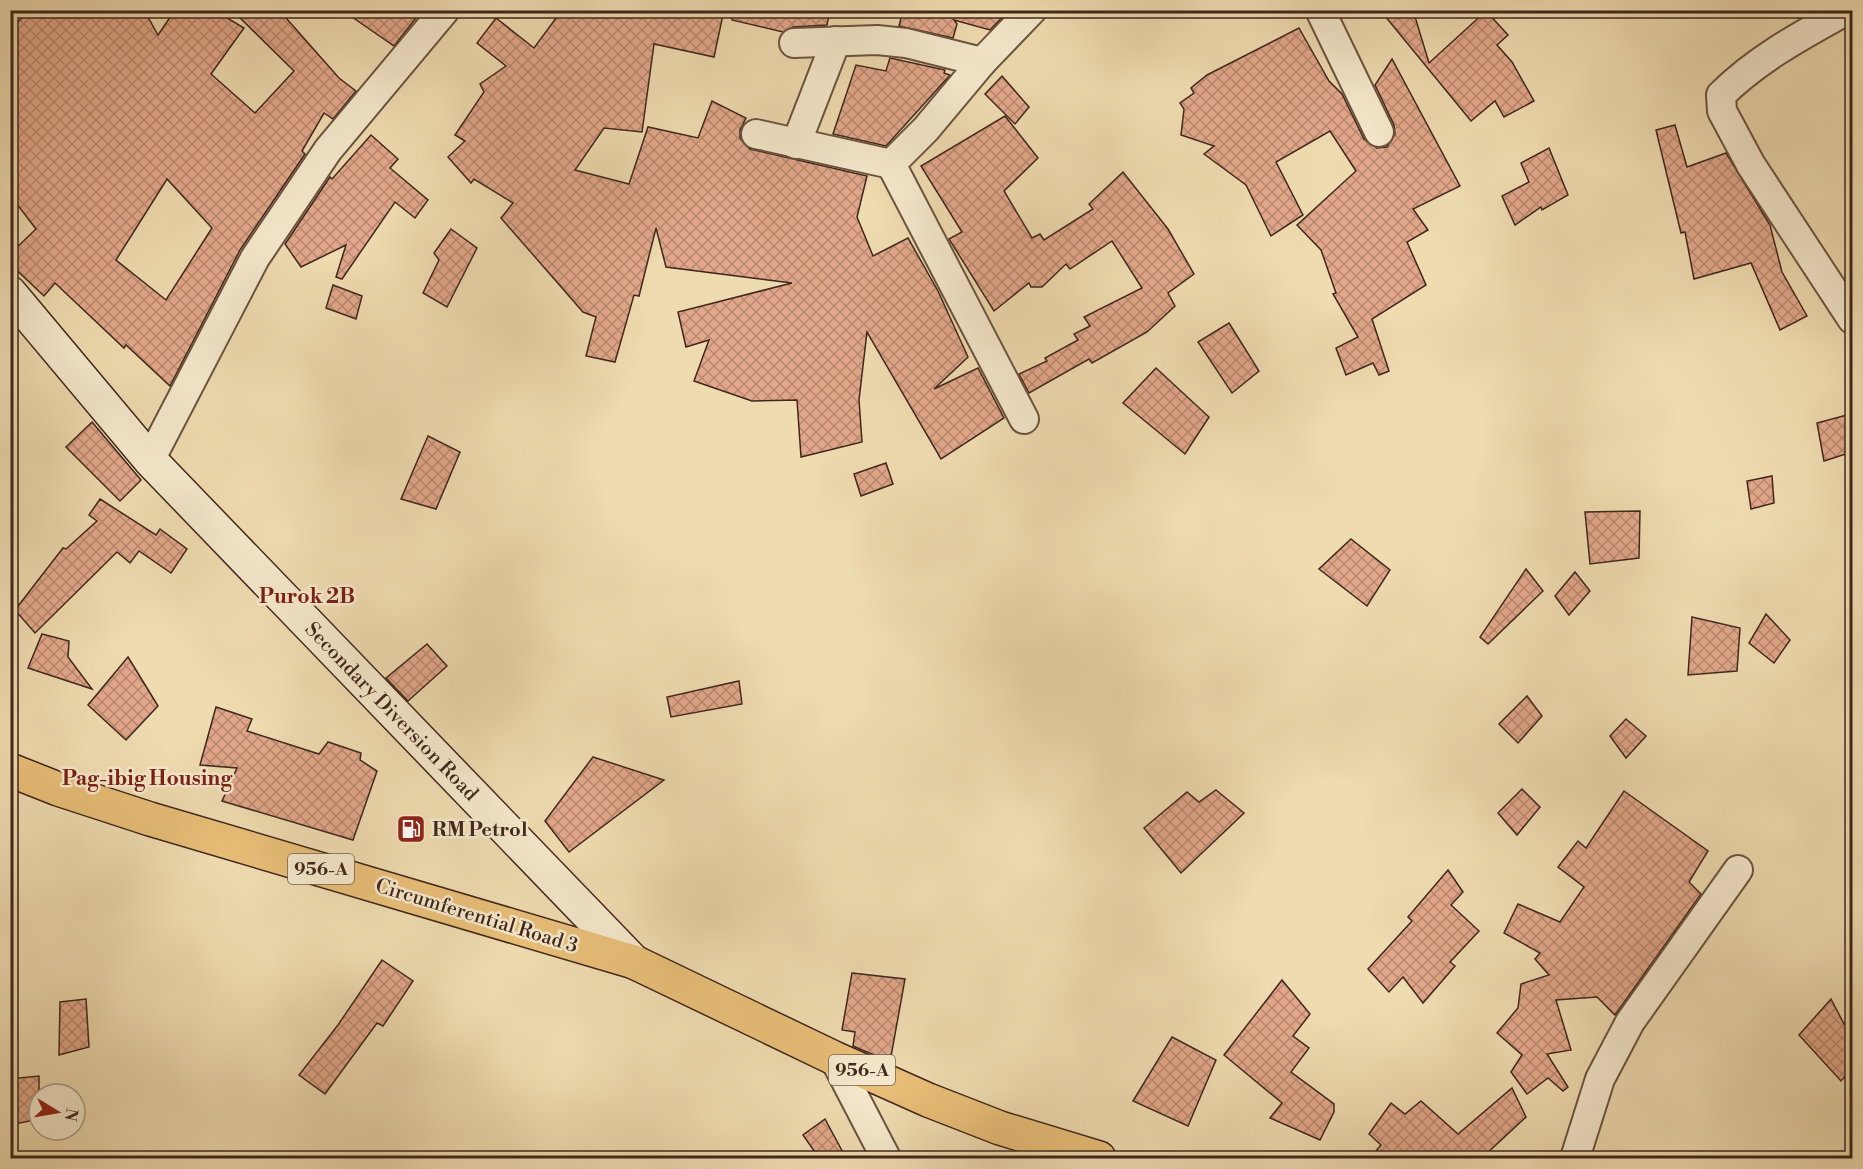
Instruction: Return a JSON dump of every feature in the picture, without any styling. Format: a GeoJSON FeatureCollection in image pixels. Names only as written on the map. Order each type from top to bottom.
{"type":"FeatureCollection","features":[{"type":"Feature","properties":{"kind":"main road","name":"Circumferential Road 3"},"geometry":{"type":"LineString","coordinates":[[10,770],[58,789],[150,819],[634,962]]}},
{"type":"Feature","properties":{"kind":"main road","name":"Secondary Diversion Road"},"geometry":{"type":"LineString","coordinates":[[634,962],[834,1058],[1000,1128],[1099,1158]]}},
{"type":"Feature","properties":{"kind":"street"},"geometry":{"type":"LineString","coordinates":[[150,460],[255,258],[328,150],[444,10]]}},
{"type":"Feature","properties":{"kind":"street"},"geometry":{"type":"LineString","coordinates":[[891,164],[926,129],[982,62],[1032,10]]}},
{"type":"Feature","properties":{"kind":"street"},"geometry":{"type":"LineString","coordinates":[[1320,10],[1379,132]]}},
{"type":"Feature","properties":{"kind":"street"},"geometry":{"type":"LineString","coordinates":[[1847,10],[1799,37],[1742,75],[1720,95],[1722,111],[1751,165],[1852,319]]}},
{"type":"Feature","properties":{"kind":"street"},"geometry":{"type":"LineString","coordinates":[[794,43],[877,39],[906,43],[982,62]]}},
{"type":"Feature","properties":{"kind":"street"},"geometry":{"type":"LineString","coordinates":[[796,144],[836,40]]}},
{"type":"Feature","properties":{"kind":"street"},"geometry":{"type":"LineString","coordinates":[[756,134],[891,164]]}},
{"type":"Feature","properties":{"kind":"street"},"geometry":{"type":"LineString","coordinates":[[891,164],[1024,419]]}},
{"type":"Feature","properties":{"kind":"street","name":"Secondary Diversion Road"},"geometry":{"type":"LineString","coordinates":[[10,292],[150,460],[634,962]]}},
{"type":"Feature","properties":{"kind":"street"},"geometry":{"type":"LineString","coordinates":[[1575,1158],[1600,1079],[1630,1022],[1738,870]]}},
{"type":"Feature","properties":{"kind":"street"},"geometry":{"type":"LineString","coordinates":[[834,1058],[886,1158]]}},
{"type":"Feature","properties":{"kind":"building"},"geometry":{"type":"Polygon","coordinates":[[[29,10],[144,10],[158,35],[175,10],[214,10],[244,28],[211,74],[255,113],[294,71],[232,10],[279,10],[339,78],[356,91],[333,119],[324,113],[302,151],[305,154],[240,250],[170,386],[126,345],[124,348],[55,283],[44,296],[10,264],[10,254],[36,229],[10,195],[10,31],[29,10]],[[167,179],[116,260],[166,300],[212,228],[167,179]]]}},
{"type":"Feature","properties":{"kind":"building"},"geometry":{"type":"Polygon","coordinates":[[[342,10],[403,10],[416,18],[394,46],[342,10]]]}},
{"type":"Feature","properties":{"kind":"building"},"geometry":{"type":"Polygon","coordinates":[[[562,10],[724,10],[714,57],[654,44],[642,132],[604,128],[575,170],[629,184],[648,127],[698,138],[712,101],[746,118],[740,130],[740,138],[750,149],[867,176],[857,217],[873,256],[908,238],[938,291],[968,357],[934,389],[978,368],[1004,418],[941,459],[867,332],[859,400],[862,442],[801,457],[797,400],[752,401],[694,381],[709,340],[686,347],[678,312],[792,283],[666,267],[656,228],[639,296],[634,295],[615,362],[586,356],[596,317],[583,312],[501,218],[513,203],[474,179],[471,183],[448,157],[465,141],[455,135],[484,92],[480,84],[506,66],[477,43],[496,18],[534,48],[562,10]]]}},
{"type":"Feature","properties":{"kind":"building"},"geometry":{"type":"Polygon","coordinates":[[[733,10],[830,10],[827,25],[793,27],[783,32],[732,20],[733,10]]]}},
{"type":"Feature","properties":{"kind":"building"},"geometry":{"type":"Polygon","coordinates":[[[903,10],[945,10],[947,13],[947,10],[1009,10],[990,30],[954,20],[957,24],[953,38],[899,26],[903,10]]]}},
{"type":"Feature","properties":{"kind":"building"},"geometry":{"type":"Polygon","coordinates":[[[1380,10],[1413,10],[1429,63],[1486,11],[1508,35],[1497,45],[1512,62],[1534,101],[1504,117],[1495,101],[1471,121],[1380,10]]]}},
{"type":"Feature","properties":{"kind":"building"},"geometry":{"type":"Polygon","coordinates":[[[1299,28],[1329,81],[1342,94],[1364,139],[1377,148],[1387,147],[1395,134],[1394,125],[1375,85],[1392,59],[1460,186],[1413,209],[1428,230],[1407,242],[1426,285],[1372,319],[1389,371],[1379,375],[1373,363],[1346,375],[1336,348],[1358,337],[1333,294],[1336,293],[1321,250],[1297,225],[1356,171],[1330,131],[1276,162],[1303,215],[1271,236],[1246,185],[1204,154],[1214,146],[1181,135],[1184,109],[1180,103],[1194,93],[1191,88],[1207,75],[1299,28]]]}},
{"type":"Feature","properties":{"kind":"building"},"geometry":{"type":"Polygon","coordinates":[[[890,58],[945,70],[944,73],[950,75],[886,146],[833,134],[856,65],[886,71],[890,58]]]}},
{"type":"Feature","properties":{"kind":"building"},"geometry":{"type":"Polygon","coordinates":[[[1002,76],[1029,107],[1015,124],[985,94],[1002,76]]]}},
{"type":"Feature","properties":{"kind":"building"},"geometry":{"type":"Polygon","coordinates":[[[1005,116],[1038,158],[1004,191],[1032,238],[1040,234],[1044,240],[1093,209],[1089,204],[1123,172],[1168,229],[1194,274],[1168,293],[1175,306],[1147,332],[1092,363],[1089,359],[1029,393],[1019,374],[1047,361],[1045,358],[1078,340],[1074,334],[1090,326],[1084,317],[1142,288],[1112,241],[1070,269],[1066,264],[1042,287],[1031,287],[1029,283],[994,311],[949,239],[962,232],[921,166],[1005,116]]]}},
{"type":"Feature","properties":{"kind":"building"},"geometry":{"type":"Polygon","coordinates":[[[1675,125],[1687,167],[1726,153],[1770,225],[1782,272],[1807,316],[1780,330],[1751,263],[1694,279],[1685,232],[1681,233],[1656,130],[1675,125]]]}},
{"type":"Feature","properties":{"kind":"building"},"geometry":{"type":"Polygon","coordinates":[[[371,135],[398,159],[390,168],[428,200],[415,218],[395,202],[342,279],[336,277],[346,245],[301,267],[285,244],[330,177],[332,179],[371,135]]]}},
{"type":"Feature","properties":{"kind":"building"},"geometry":{"type":"Polygon","coordinates":[[[1549,148],[1568,195],[1542,210],[1541,207],[1515,225],[1502,196],[1529,182],[1521,163],[1549,148]]]}},
{"type":"Feature","properties":{"kind":"building"},"geometry":{"type":"Polygon","coordinates":[[[451,229],[477,248],[447,307],[423,293],[439,260],[434,253],[451,229]]]}},
{"type":"Feature","properties":{"kind":"building"},"geometry":{"type":"Polygon","coordinates":[[[333,285],[362,296],[356,319],[326,308],[333,285]]]}},
{"type":"Feature","properties":{"kind":"building"},"geometry":{"type":"Polygon","coordinates":[[[1229,323],[1259,371],[1232,393],[1198,342],[1229,323]]]}},
{"type":"Feature","properties":{"kind":"building"},"geometry":{"type":"Polygon","coordinates":[[[1156,368],[1209,417],[1185,454],[1123,403],[1156,368]]]}},
{"type":"Feature","properties":{"kind":"building"},"geometry":{"type":"Polygon","coordinates":[[[1847,415],[1852,452],[1824,461],[1817,423],[1847,415]]]}},
{"type":"Feature","properties":{"kind":"building"},"geometry":{"type":"Polygon","coordinates":[[[92,422],[141,480],[120,501],[66,447],[92,422]]]}},
{"type":"Feature","properties":{"kind":"building"},"geometry":{"type":"Polygon","coordinates":[[[428,436],[460,452],[436,509],[401,499],[428,436]]]}},
{"type":"Feature","properties":{"kind":"building"},"geometry":{"type":"Polygon","coordinates":[[[886,463],[893,484],[861,496],[854,474],[886,463]]]}},
{"type":"Feature","properties":{"kind":"building"},"geometry":{"type":"Polygon","coordinates":[[[1772,476],[1774,503],[1751,509],[1747,481],[1772,476]]]}},
{"type":"Feature","properties":{"kind":"building"},"geometry":{"type":"Polygon","coordinates":[[[100,499],[156,535],[160,529],[187,549],[171,573],[139,551],[130,563],[117,552],[35,633],[15,610],[63,548],[66,549],[97,521],[89,515],[100,499]]]}},
{"type":"Feature","properties":{"kind":"building"},"geometry":{"type":"Polygon","coordinates":[[[1640,511],[1639,558],[1590,564],[1585,512],[1640,511]]]}},
{"type":"Feature","properties":{"kind":"building"},"geometry":{"type":"Polygon","coordinates":[[[1351,539],[1390,570],[1367,606],[1319,569],[1351,539]]]}},
{"type":"Feature","properties":{"kind":"building"},"geometry":{"type":"Polygon","coordinates":[[[1526,569],[1543,591],[1488,644],[1480,637],[1526,569]]]}},
{"type":"Feature","properties":{"kind":"building"},"geometry":{"type":"Polygon","coordinates":[[[1575,572],[1590,591],[1569,615],[1555,596],[1575,572]]]}},
{"type":"Feature","properties":{"kind":"building"},"geometry":{"type":"Polygon","coordinates":[[[1766,614],[1790,640],[1774,663],[1749,643],[1766,614]]]}},
{"type":"Feature","properties":{"kind":"building"},"geometry":{"type":"Polygon","coordinates":[[[1692,617],[1740,628],[1737,671],[1688,675],[1692,617]]]}},
{"type":"Feature","properties":{"kind":"building"},"geometry":{"type":"Polygon","coordinates":[[[42,634],[69,641],[68,657],[92,689],[28,668],[42,634]]]}},
{"type":"Feature","properties":{"kind":"building"},"geometry":{"type":"Polygon","coordinates":[[[427,644],[447,666],[408,701],[386,678],[427,644]]]}},
{"type":"Feature","properties":{"kind":"building"},"geometry":{"type":"Polygon","coordinates":[[[128,657],[158,706],[126,740],[88,705],[128,657]]]}},
{"type":"Feature","properties":{"kind":"building"},"geometry":{"type":"Polygon","coordinates":[[[739,681],[742,704],[671,717],[667,697],[739,681]]]}},
{"type":"Feature","properties":{"kind":"building"},"geometry":{"type":"Polygon","coordinates":[[[1527,696],[1542,716],[1518,743],[1499,724],[1527,696]]]}},
{"type":"Feature","properties":{"kind":"building"},"geometry":{"type":"Polygon","coordinates":[[[216,707],[252,719],[247,731],[319,754],[328,742],[361,753],[360,760],[377,771],[353,840],[222,801],[237,768],[200,765],[216,707]]]}},
{"type":"Feature","properties":{"kind":"building"},"geometry":{"type":"Polygon","coordinates":[[[1626,719],[1646,736],[1626,758],[1610,736],[1626,719]]]}},
{"type":"Feature","properties":{"kind":"building"},"geometry":{"type":"Polygon","coordinates":[[[593,757],[664,780],[569,852],[545,821],[593,757]]]}},
{"type":"Feature","properties":{"kind":"building"},"geometry":{"type":"Polygon","coordinates":[[[1522,789],[1540,807],[1517,835],[1498,813],[1522,789]]]}},
{"type":"Feature","properties":{"kind":"building"},"geometry":{"type":"Polygon","coordinates":[[[1216,790],[1244,813],[1181,873],[1144,828],[1187,792],[1199,802],[1216,790]]]}},
{"type":"Feature","properties":{"kind":"building"},"geometry":{"type":"Polygon","coordinates":[[[1624,791],[1708,851],[1689,882],[1701,894],[1615,1015],[1597,997],[1556,1000],[1571,1050],[1547,1054],[1568,1087],[1563,1091],[1548,1078],[1527,1094],[1511,1072],[1522,1055],[1497,1033],[1518,1008],[1521,984],[1549,975],[1535,959],[1540,953],[1504,933],[1518,904],[1560,922],[1584,887],[1558,867],[1578,841],[1586,848],[1624,791]]]}},
{"type":"Feature","properties":{"kind":"building"},"geometry":{"type":"Polygon","coordinates":[[[1448,870],[1463,892],[1451,905],[1479,931],[1450,962],[1455,966],[1423,1003],[1403,977],[1389,992],[1368,969],[1412,921],[1408,917],[1448,870]]]}},
{"type":"Feature","properties":{"kind":"building"},"geometry":{"type":"Polygon","coordinates":[[[382,960],[413,981],[383,1026],[377,1023],[325,1094],[299,1075],[338,1025],[382,960]]]}},
{"type":"Feature","properties":{"kind":"building"},"geometry":{"type":"Polygon","coordinates":[[[852,973],[905,979],[890,1062],[853,1046],[855,1032],[842,1030],[852,973]]]}},
{"type":"Feature","properties":{"kind":"building"},"geometry":{"type":"Polygon","coordinates":[[[1282,980],[1310,1014],[1293,1036],[1309,1048],[1291,1072],[1334,1104],[1334,1112],[1320,1140],[1270,1118],[1282,1103],[1224,1055],[1282,980]]]}},
{"type":"Feature","properties":{"kind":"building"},"geometry":{"type":"Polygon","coordinates":[[[86,999],[89,1047],[59,1055],[60,1002],[86,999]]]}},
{"type":"Feature","properties":{"kind":"building"},"geometry":{"type":"Polygon","coordinates":[[[1831,999],[1844,1024],[1852,1018],[1852,1069],[1841,1081],[1799,1035],[1831,999]]]}},
{"type":"Feature","properties":{"kind":"building"},"geometry":{"type":"Polygon","coordinates":[[[1172,1037],[1216,1060],[1188,1126],[1133,1101],[1172,1037]]]}},
{"type":"Feature","properties":{"kind":"building"},"geometry":{"type":"Polygon","coordinates":[[[39,1076],[39,1082],[27,1082],[27,1121],[10,1125],[10,1079],[39,1076]]]}},
{"type":"Feature","properties":{"kind":"building"},"geometry":{"type":"Polygon","coordinates":[[[1512,1088],[1526,1117],[1483,1157],[1485,1158],[1370,1158],[1381,1145],[1369,1134],[1391,1103],[1405,1114],[1421,1101],[1458,1134],[1512,1088]]]}},
{"type":"Feature","properties":{"kind":"building"},"geometry":{"type":"Polygon","coordinates":[[[825,1119],[846,1158],[819,1158],[803,1135],[825,1119]]]}},
{"type":"Feature","properties":{"kind":"place","name":"RM Petrol"},"geometry":{"type":"Point","coordinates":[411,829]}},
{"type":"Feature","properties":{"kind":"district","name":"Purok 2B"},"geometry":{"type":"Point","coordinates":[307,596]}},
{"type":"Feature","properties":{"kind":"district","name":"Pag-ibig Housing"},"geometry":{"type":"Point","coordinates":[147,778]}}]}
